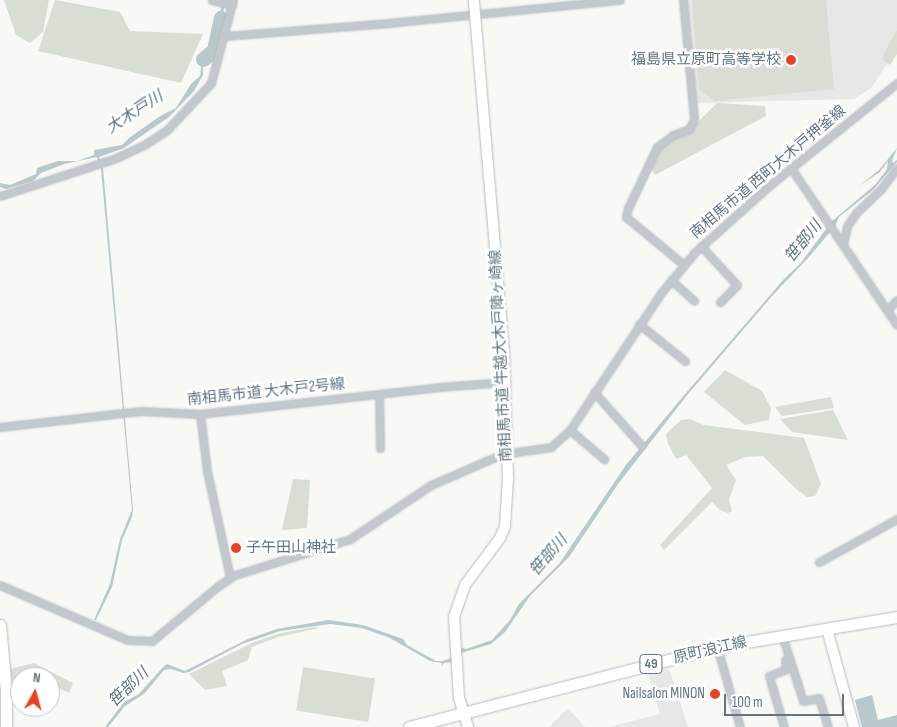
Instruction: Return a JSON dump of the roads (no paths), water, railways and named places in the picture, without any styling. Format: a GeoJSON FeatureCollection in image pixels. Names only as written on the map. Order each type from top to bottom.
{"type":"FeatureCollection","features":[{"type":"Feature","properties":{"kind":"main road","name":"原町浪江線"},"geometry":{"type":"LineString","coordinates":[[409,727],[439,723],[462,713],[716,648],[897,617]]}},
{"type":"Feature","properties":{"kind":"main road"},"geometry":{"type":"LineString","coordinates":[[0,625],[6,690],[6,727]]}},
{"type":"Feature","properties":{"kind":"street"},"geometry":{"type":"LineString","coordinates":[[0,196],[116,158],[153,140],[173,124],[209,86],[233,2],[212,0]]}},
{"type":"Feature","properties":{"kind":"street","name":"南相馬市道 牛越大木戸陣ヶ崎線"},"geometry":{"type":"LineString","coordinates":[[468,727],[462,713],[456,671],[454,617],[462,591],[500,538],[505,526],[508,497],[506,382],[474,0]]}},
{"type":"Feature","properties":{"kind":"street"},"geometry":{"type":"LineString","coordinates":[[224,36],[620,0]]}},
{"type":"Feature","properties":{"kind":"street"},"geometry":{"type":"LineString","coordinates":[[683,0],[695,112],[692,124],[689,128],[673,135],[657,147],[628,208],[626,217],[684,265]]}},
{"type":"Feature","properties":{"kind":"street","name":"南相馬市道 西町大木戸押釜線"},"geometry":{"type":"LineString","coordinates":[[0,585],[128,640],[147,642],[162,635],[230,577],[344,541],[431,485],[508,453],[552,447],[570,430],[639,324],[671,280],[701,246],[791,168],[897,83]]}},
{"type":"Feature","properties":{"kind":"street"},"geometry":{"type":"LineString","coordinates":[[791,168],[897,325]]}},
{"type":"Feature","properties":{"kind":"street"},"geometry":{"type":"LineString","coordinates":[[841,241],[847,226],[856,213],[881,190],[897,168]]}},
{"type":"Feature","properties":{"kind":"street"},"geometry":{"type":"LineString","coordinates":[[701,246],[737,285],[720,302]]}},
{"type":"Feature","properties":{"kind":"street"},"geometry":{"type":"LineString","coordinates":[[671,280],[694,301]]}},
{"type":"Feature","properties":{"kind":"street"},"geometry":{"type":"LineString","coordinates":[[887,310],[897,300]]}},
{"type":"Feature","properties":{"kind":"street"},"geometry":{"type":"LineString","coordinates":[[639,324],[685,361]]}},
{"type":"Feature","properties":{"kind":"street","name":"南相馬市道 大木戸2号線"},"geometry":{"type":"LineString","coordinates":[[0,427],[141,411],[200,414],[439,387],[506,382]]}},
{"type":"Feature","properties":{"kind":"street"},"geometry":{"type":"LineString","coordinates":[[594,392],[641,445]]}},
{"type":"Feature","properties":{"kind":"street"},"geometry":{"type":"LineString","coordinates":[[379,395],[380,448]]}},
{"type":"Feature","properties":{"kind":"street"},"geometry":{"type":"LineString","coordinates":[[200,414],[207,471],[230,577]]}},
{"type":"Feature","properties":{"kind":"street"},"geometry":{"type":"LineString","coordinates":[[570,430],[604,459]]}},
{"type":"Feature","properties":{"kind":"street"},"geometry":{"type":"LineString","coordinates":[[819,562],[897,518]]}},
{"type":"Feature","properties":{"kind":"street"},"geometry":{"type":"LineString","coordinates":[[827,629],[854,727]]}},
{"type":"Feature","properties":{"kind":"street"},"geometry":{"type":"LineString","coordinates":[[780,636],[786,669],[769,676],[784,727]]}},
{"type":"Feature","properties":{"kind":"street"},"geometry":{"type":"LineString","coordinates":[[780,636],[803,701],[819,698],[828,727]]}},
{"type":"Feature","properties":{"kind":"street"},"geometry":{"type":"LineString","coordinates":[[716,648],[740,727]]}},
{"type":"Feature","properties":{"kind":"waterway","name":"大木戸川"},"geometry":{"type":"LineString","coordinates":[[203,59],[214,50],[221,18]]}},
{"type":"Feature","properties":{"kind":"place","name":"福島県立原町高等学校"},"geometry":{"type":"Point","coordinates":[791,60]}},
{"type":"Feature","properties":{"kind":"place","name":"子午田山神社"},"geometry":{"type":"Point","coordinates":[236,548]}},
{"type":"Feature","properties":{"kind":"place","name":"Nailsalon MINON"},"geometry":{"type":"Point","coordinates":[715,694]}},
{"type":"Feature","properties":{"kind":"water label","name":"笹部川"},"geometry":{"type":"Point","coordinates":[804,242]}},
{"type":"Feature","properties":{"kind":"water label","name":"笹部川"},"geometry":{"type":"Point","coordinates":[549,556]}},
{"type":"Feature","properties":{"kind":"water label","name":"笹部川"},"geometry":{"type":"Point","coordinates":[129,688]}}]}
